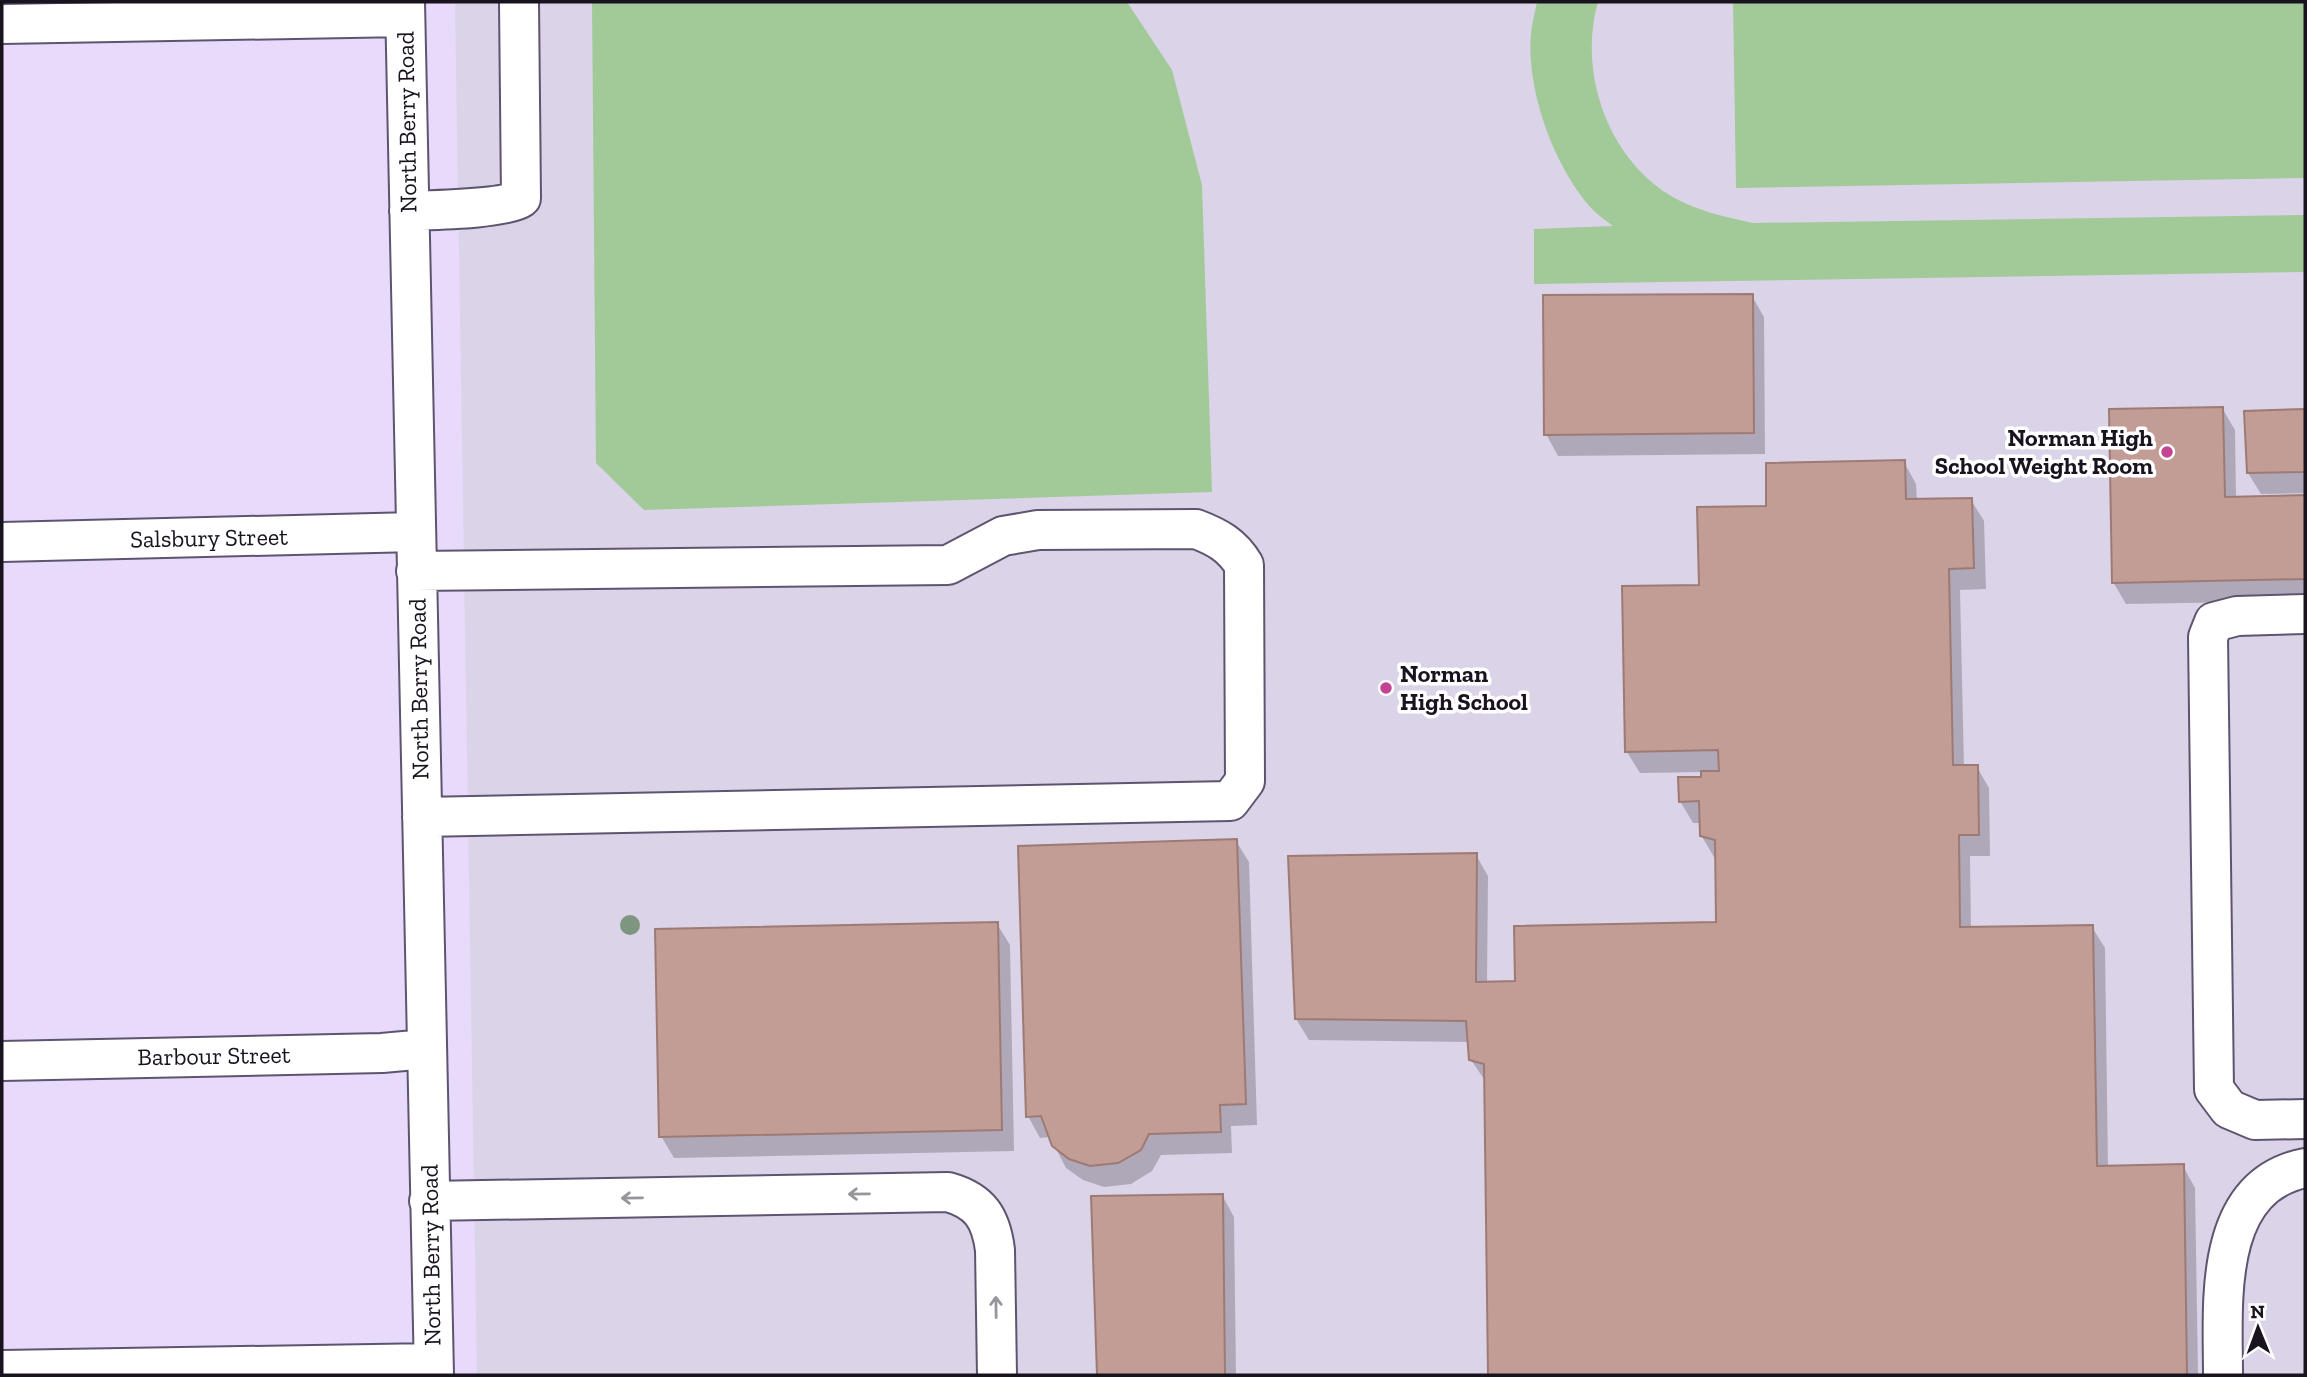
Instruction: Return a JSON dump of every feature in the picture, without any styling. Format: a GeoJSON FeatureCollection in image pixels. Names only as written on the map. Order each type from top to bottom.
{"type":"FeatureCollection","features":[{"type":"Feature","properties":{"kind":"street"},"geometry":{"type":"LineString","coordinates":[[409,211],[491,205],[516,202],[521,198],[519,2]]}},
{"type":"Feature","properties":{"kind":"street"},"geometry":{"type":"LineString","coordinates":[[2,24],[405,10]]}},
{"type":"Feature","properties":{"kind":"street","name":"North Berry Road"},"geometry":{"type":"LineString","coordinates":[[405,10],[433,1369]]}},
{"type":"Feature","properties":{"kind":"street"},"geometry":{"type":"LineString","coordinates":[[416,571],[948,565],[1003,536],[1038,530],[1196,529],[1215,536],[1235,550],[1244,565],[1245,781],[1230,801],[422,817]]}},
{"type":"Feature","properties":{"kind":"street","name":"Salsbury Street"},"geometry":{"type":"LineString","coordinates":[[2,542],[415,533]]}},
{"type":"Feature","properties":{"kind":"street"},"geometry":{"type":"LineString","coordinates":[[2305,614],[2237,616],[2214,622],[2208,638],[2214,1089],[2229,1109],[2255,1120],[2305,1119]]}},
{"type":"Feature","properties":{"kind":"street","name":"Barbour Street"},"geometry":{"type":"LineString","coordinates":[[2,1061],[382,1053],[426,1049]]}},
{"type":"Feature","properties":{"kind":"street"},"geometry":{"type":"LineString","coordinates":[[2223,1375],[2223,1279],[2231,1241],[2254,1195],[2279,1176],[2305,1168]]}},
{"type":"Feature","properties":{"kind":"street"},"geometry":{"type":"LineString","coordinates":[[429,1201],[948,1192],[960,1195],[973,1203],[993,1230],[997,1375]]}},
{"type":"Feature","properties":{"kind":"street"},"geometry":{"type":"LineString","coordinates":[[2,1370],[51,1372],[433,1369]]}},
{"type":"Feature","properties":{"kind":"shaded area","name":"Norman High School"},"geometry":{"type":"Polygon","coordinates":[[[455,2],[2305,2],[2305,1375],[477,1375],[455,2]]]}},
{"type":"Feature","properties":{"kind":"green space"},"geometry":{"type":"Polygon","coordinates":[[[592,2],[1127,2],[1172,70],[1202,185],[1212,492],[644,510],[596,463],[592,2]]]}},
{"type":"Feature","properties":{"kind":"green space"},"geometry":{"type":"Polygon","coordinates":[[[1537,2],[1598,2],[1592,56],[1595,84],[1603,111],[1615,136],[1630,159],[1649,180],[1671,196],[1701,210],[1753,223],[2305,215],[2305,272],[1534,284],[1534,229],[1613,226],[1592,209],[1578,192],[1545,127],[1533,79],[1531,56],[1531,30],[1537,2]]]}},
{"type":"Feature","properties":{"kind":"green space"},"geometry":{"type":"Polygon","coordinates":[[[1733,2],[2305,2],[2305,178],[1736,188],[1733,2]]]}},
{"type":"Feature","properties":{"kind":"building"},"geometry":{"type":"Polygon","coordinates":[[[1753,294],[1754,433],[1544,435],[1543,295],[1753,294]]]}},
{"type":"Feature","properties":{"kind":"building","name":"Norman High School Weight Room"},"geometry":{"type":"Polygon","coordinates":[[[2223,407],[2225,497],[2305,495],[2305,579],[2112,583],[2109,409],[2223,407]]]}},
{"type":"Feature","properties":{"kind":"building"},"geometry":{"type":"Polygon","coordinates":[[[2305,409],[2305,472],[2247,473],[2244,411],[2305,409]]]}},
{"type":"Feature","properties":{"kind":"building"},"geometry":{"type":"Polygon","coordinates":[[[1905,460],[1906,499],[1972,498],[1974,568],[1949,569],[1953,765],[1978,765],[1979,835],[1959,835],[1960,927],[2093,925],[2097,1166],[2184,1164],[2187,1375],[1488,1375],[1484,1064],[1469,1060],[1466,1021],[1295,1019],[1288,856],[1477,853],[1476,982],[1515,981],[1514,926],[1716,922],[1715,840],[1700,836],[1699,801],[1679,802],[1678,777],[1701,777],[1701,771],[1719,771],[1718,750],[1625,752],[1622,586],[1699,585],[1697,507],[1766,506],[1766,463],[1905,460]]]}},
{"type":"Feature","properties":{"kind":"building"},"geometry":{"type":"Polygon","coordinates":[[[1237,839],[1246,1104],[1220,1105],[1221,1132],[1149,1134],[1141,1150],[1118,1163],[1090,1166],[1069,1159],[1052,1146],[1041,1116],[1026,1117],[1018,846],[1237,839]]]}},
{"type":"Feature","properties":{"kind":"building"},"geometry":{"type":"Polygon","coordinates":[[[998,922],[1002,1130],[659,1137],[655,929],[998,922]]]}},
{"type":"Feature","properties":{"kind":"building"},"geometry":{"type":"Polygon","coordinates":[[[1223,1194],[1225,1375],[1097,1375],[1091,1196],[1223,1194]]]}},
{"type":"Feature","properties":{"kind":"place","name":"Norman High School Weight Room"},"geometry":{"type":"Point","coordinates":[2167,452]}},
{"type":"Feature","properties":{"kind":"place","name":"Norman High School"},"geometry":{"type":"Point","coordinates":[1386,688]}}]}
